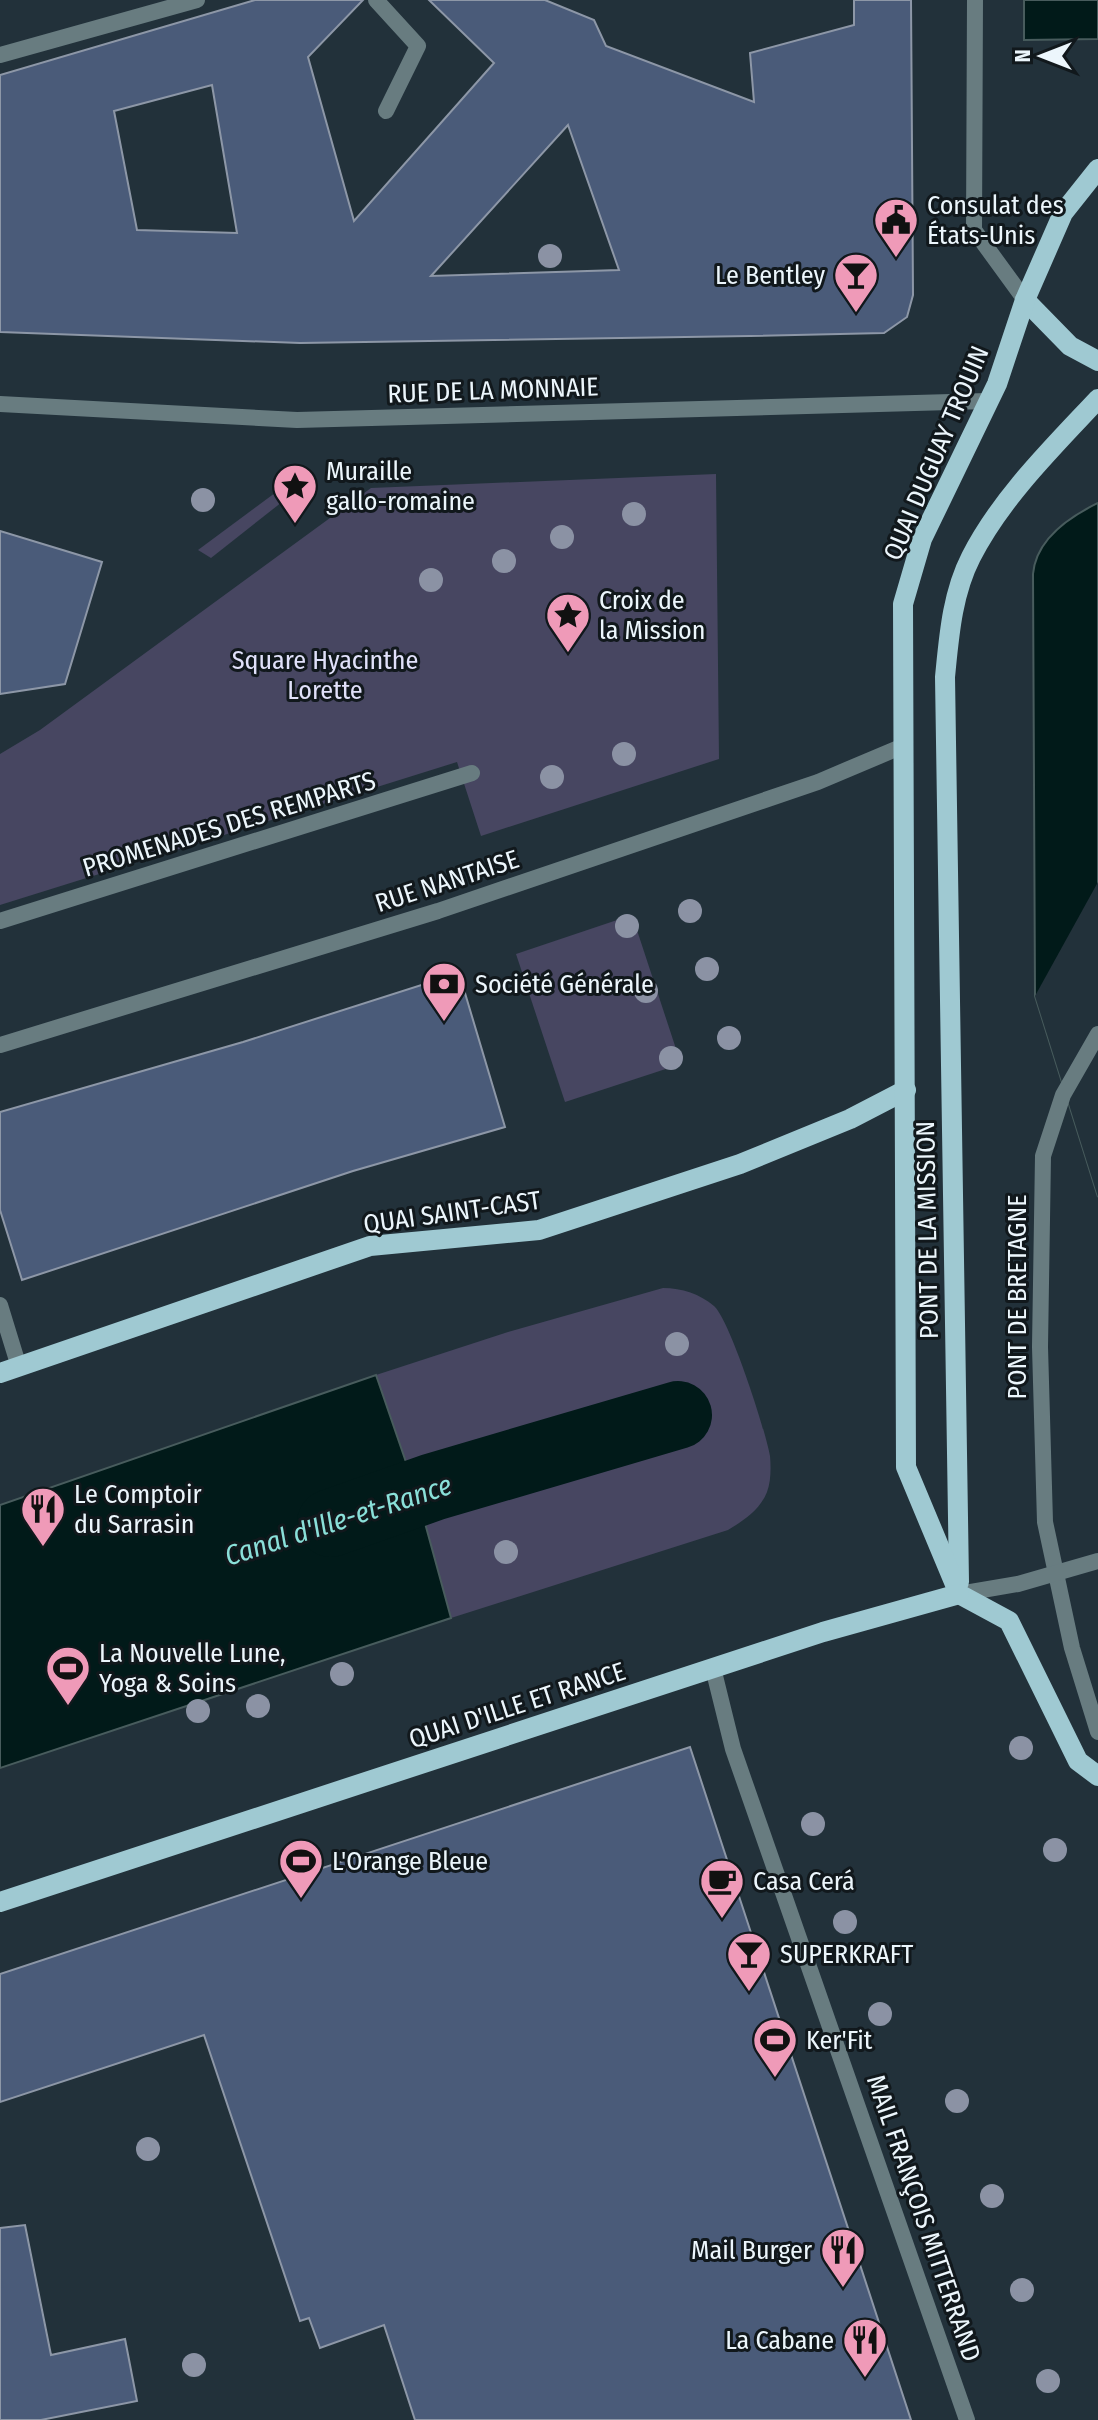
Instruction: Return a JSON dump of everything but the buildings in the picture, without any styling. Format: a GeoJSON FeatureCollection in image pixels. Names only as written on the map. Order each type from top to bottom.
{"type":"FeatureCollection","features":[{"type":"Feature","properties":{"kind":"main road"},"geometry":{"type":"LineString","coordinates":[[1098,169],[1063,213],[1025,300],[1070,346],[1098,361]]}},
{"type":"Feature","properties":{"kind":"main road","name":"QUAI DUGUAY TROUIN"},"geometry":{"type":"LineString","coordinates":[[906,1090],[903,604],[922,539],[997,384],[1025,300]]}},
{"type":"Feature","properties":{"kind":"main road","name":"PONT DE LA MISSION"},"geometry":{"type":"LineString","coordinates":[[959,1594],[945,677],[951,617],[971,558],[1011,498],[1098,399]]}},
{"type":"Feature","properties":{"kind":"main road","name":"PONT DE LA MISSION"},"geometry":{"type":"LineString","coordinates":[[906,1090],[906,1467],[959,1594]]}},
{"type":"Feature","properties":{"kind":"main road","name":"QUAI SAINT-CAST"},"geometry":{"type":"LineString","coordinates":[[10,1370],[370,1246],[539,1230],[740,1164],[850,1119],[906,1090]]}},
{"type":"Feature","properties":{"kind":"main road"},"geometry":{"type":"LineString","coordinates":[[959,1594],[1009,1621],[1078,1761],[1098,1776]]}},
{"type":"Feature","properties":{"kind":"main road","name":"QUAI D'ILLE ET RANCE"},"geometry":{"type":"LineString","coordinates":[[0,1902],[713,1668],[959,1594]]}},
{"type":"Feature","properties":{"kind":"street"},"geometry":{"type":"LineString","coordinates":[[0,55],[197,0]]}},
{"type":"Feature","properties":{"kind":"street"},"geometry":{"type":"LineString","coordinates":[[376,0],[418,46],[386,111]]}},
{"type":"Feature","properties":{"kind":"street"},"geometry":{"type":"LineString","coordinates":[[975,0],[974,230],[1025,300]]}},
{"type":"Feature","properties":{"kind":"street","name":"RUE DE LA MONNAIE"},"geometry":{"type":"LineString","coordinates":[[0,404],[297,420],[987,401]]}},
{"type":"Feature","properties":{"kind":"street","name":"RUE NANTAISE"},"geometry":{"type":"LineString","coordinates":[[0,1045],[460,903],[818,782],[903,746]]}},
{"type":"Feature","properties":{"kind":"street","name":"PROMENADES DES REMPARTS"},"geometry":{"type":"LineString","coordinates":[[0,921],[472,773]]}},
{"type":"Feature","properties":{"kind":"street","name":"PONT DE BRETAGNE"},"geometry":{"type":"LineString","coordinates":[[1054,1573],[1041,1464],[1043,1156],[1063,1095],[1098,1034]]}},
{"type":"Feature","properties":{"kind":"street"},"geometry":{"type":"LineString","coordinates":[[0,1305],[10,1370]]}},
{"type":"Feature","properties":{"kind":"street","name":"QUAI D'ILLE ET RANCE"},"geometry":{"type":"LineString","coordinates":[[959,1594],[1018,1584],[1098,1561]]}},
{"type":"Feature","properties":{"kind":"street"},"geometry":{"type":"LineString","coordinates":[[1054,1573],[1098,1732]]}},
{"type":"Feature","properties":{"kind":"street","name":"MAIL FRANÇOIS MITTERRAND"},"geometry":{"type":"LineString","coordinates":[[713,1668],[733,1749],[967,2420]]}},
{"type":"Feature","properties":{"kind":"green space","name":"Square Hyacinthe Lorette"},"geometry":{"type":"Polygon","coordinates":[[[716,474],[719,759],[481,836],[457,762],[0,905],[0,754],[40,730],[371,488],[716,474]]]}},
{"type":"Feature","properties":{"kind":"green space"},"geometry":{"type":"Polygon","coordinates":[[[283,487],[301,487],[211,558],[198,550],[283,487]]]}},
{"type":"Feature","properties":{"kind":"green space"},"geometry":{"type":"Polygon","coordinates":[[[632,915],[681,1064],[565,1102],[516,954],[632,915]]]}},
{"type":"Feature","properties":{"kind":"green space"},"geometry":{"type":"Polygon","coordinates":[[[663,1288],[690,1292],[703,1298],[721,1315],[738,1353],[770,1456],[770,1479],[764,1498],[750,1514],[728,1530],[451,1618],[417,1494],[376,1375],[508,1332],[663,1288]]]}},
{"type":"Feature","properties":{"kind":"water"},"geometry":{"type":"Polygon","coordinates":[[[1024,0],[1098,0],[1098,39],[1024,40],[1024,0]]]}},
{"type":"Feature","properties":{"kind":"water"},"geometry":{"type":"Polygon","coordinates":[[[1098,503],[1098,1197],[1035,996],[1033,574],[1035,562],[1047,540],[1076,515],[1098,503]]]}},
{"type":"Feature","properties":{"kind":"water"},"geometry":{"type":"Polygon","coordinates":[[[376,1375],[417,1494],[451,1618],[0,1768],[0,1505],[376,1375]]]}},
{"type":"Feature","properties":{"kind":"pier"},"geometry":{"type":"Polygon","coordinates":[[[1098,882],[1098,1197],[1035,996],[1098,882]]]}},
{"type":"Feature","properties":{"kind":"waterway","name":"Canal d'Ille-et-Rance"},"geometry":{"type":"LineString","coordinates":[[331,1523],[433,1487],[678,1415]]}},
{"type":"Feature","properties":{"kind":"place","name":"Consulat des États-Unis"},"geometry":{"type":"Point","coordinates":[896,259]}},
{"type":"Feature","properties":{"kind":"place","name":"Le Bentley"},"geometry":{"type":"Point","coordinates":[856,314]}},
{"type":"Feature","properties":{"kind":"place","name":"Muraille gallo-romaine"},"geometry":{"type":"Point","coordinates":[295,525]}},
{"type":"Feature","properties":{"kind":"place","name":"Croix de la Mission"},"geometry":{"type":"Point","coordinates":[568,654]}},
{"type":"Feature","properties":{"kind":"place","name":"Société Générale"},"geometry":{"type":"Point","coordinates":[444,1023]}},
{"type":"Feature","properties":{"kind":"place","name":"Le Comptoir du Sarrasin"},"geometry":{"type":"Point","coordinates":[43,1548]}},
{"type":"Feature","properties":{"kind":"place","name":"La Nouvelle Lune, Yoga & Soins"},"geometry":{"type":"Point","coordinates":[68,1707]}},
{"type":"Feature","properties":{"kind":"place","name":"L'Orange Bleue"},"geometry":{"type":"Point","coordinates":[301,1900]}},
{"type":"Feature","properties":{"kind":"place","name":"Casa Cerá"},"geometry":{"type":"Point","coordinates":[722,1920]}},
{"type":"Feature","properties":{"kind":"place","name":"SUPERKRAFT"},"geometry":{"type":"Point","coordinates":[749,1993]}},
{"type":"Feature","properties":{"kind":"place","name":"Ker'Fit"},"geometry":{"type":"Point","coordinates":[775,2079]}},
{"type":"Feature","properties":{"kind":"place","name":"Mail Burger"},"geometry":{"type":"Point","coordinates":[843,2289]}},
{"type":"Feature","properties":{"kind":"place","name":"La Cabane"},"geometry":{"type":"Point","coordinates":[865,2379]}}]}
